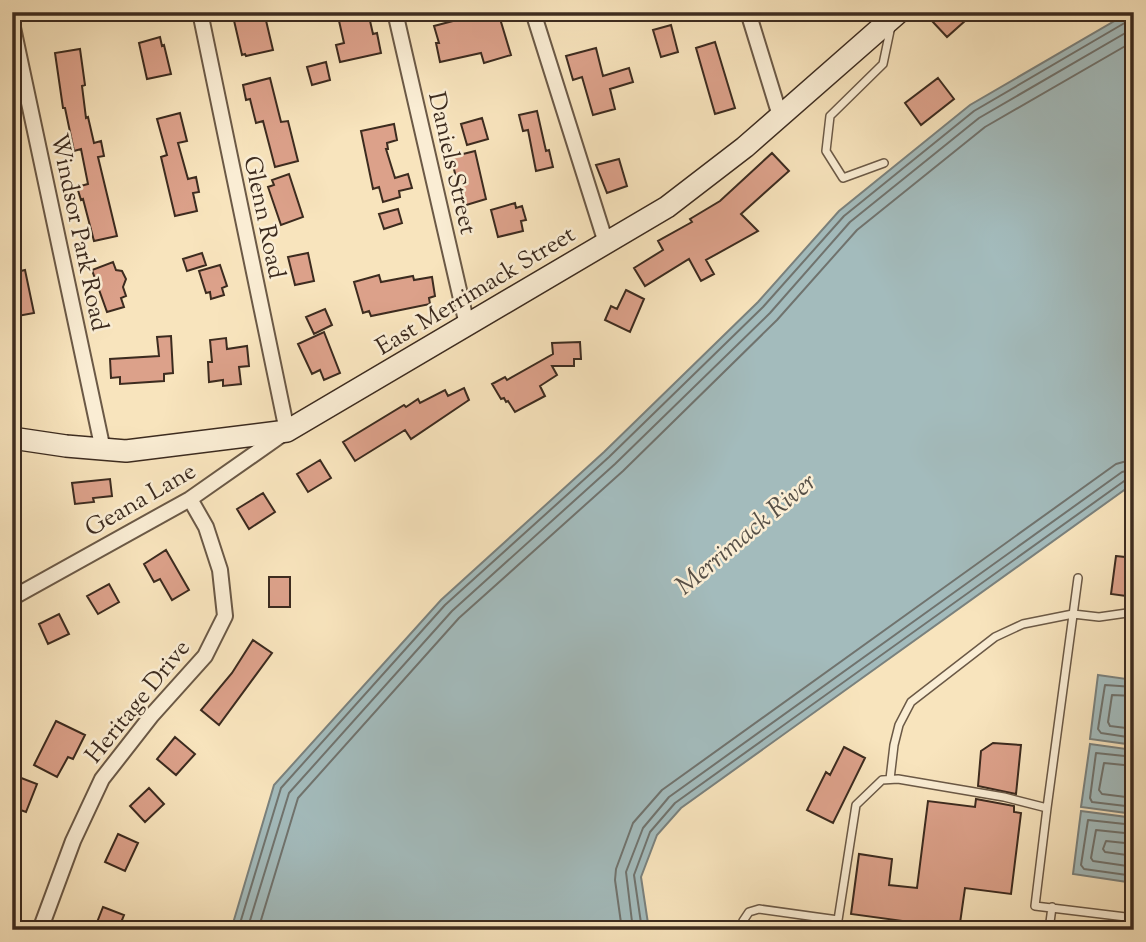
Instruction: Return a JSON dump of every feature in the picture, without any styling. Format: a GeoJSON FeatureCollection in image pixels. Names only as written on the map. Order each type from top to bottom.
{"type":"FeatureCollection","features":[{"type":"Feature","properties":{"kind":"street","name":"Glenn Road"},"geometry":{"type":"LineString","coordinates":[[200,12],[287,431]]}},
{"type":"Feature","properties":{"kind":"street","name":"Daniels Street"},"geometry":{"type":"LineString","coordinates":[[395,12],[467,325]]}},
{"type":"Feature","properties":{"kind":"street"},"geometry":{"type":"LineString","coordinates":[[533,12],[606,243]]}},
{"type":"Feature","properties":{"kind":"street"},"geometry":{"type":"LineString","coordinates":[[748,12],[780,116]]}},
{"type":"Feature","properties":{"kind":"street","name":"East Merrimack Street"},"geometry":{"type":"LineString","coordinates":[[12,438],[127,451],[287,431],[667,207],[745,146],[896,15]]}},
{"type":"Feature","properties":{"kind":"street","name":"Windsor Park Road"},"geometry":{"type":"LineString","coordinates":[[12,23],[103,450]]}},
{"type":"Feature","properties":{"kind":"street","name":"Geana Lane"},"geometry":{"type":"LineString","coordinates":[[12,598],[190,499],[287,431]]}},
{"type":"Feature","properties":{"kind":"street","name":"Heritage Drive"},"geometry":{"type":"LineString","coordinates":[[40,930],[73,841],[102,779],[152,715],[205,656],[225,616],[220,570],[205,527],[190,499]]}},
{"type":"Feature","properties":{"kind":"lane"},"geometry":{"type":"LineString","coordinates":[[884,163],[843,178],[826,151],[830,116],[883,64],[896,15]]}},
{"type":"Feature","properties":{"kind":"lane"},"geometry":{"type":"LineString","coordinates":[[1078,578],[1035,906],[1134,918]]}},
{"type":"Feature","properties":{"kind":"lane"},"geometry":{"type":"LineString","coordinates":[[890,779],[899,725],[911,702],[995,637],[1023,624],[1073,614],[1099,617],[1134,612]]}},
{"type":"Feature","properties":{"kind":"lane"},"geometry":{"type":"LineString","coordinates":[[742,930],[743,921],[749,912],[759,909],[838,920],[856,805],[882,780],[898,779],[1004,797],[1046,808]]}},
{"type":"Feature","properties":{"kind":"lane"},"geometry":{"type":"LineString","coordinates":[[1049,930],[1052,907]]}},
{"type":"Feature","properties":{"kind":"water","name":"Merrimack River"},"geometry":{"type":"Polygon","coordinates":[[[1134,12],[1134,483],[681,808],[657,835],[641,877],[649,930],[231,930],[274,785],[441,600],[604,452],[758,302],[839,211],[970,105],[1134,12]]]}},
{"type":"Feature","properties":{"kind":"water"},"geometry":{"type":"Polygon","coordinates":[[[1098,675],[1134,680],[1134,745],[1090,739],[1098,675]]]}},
{"type":"Feature","properties":{"kind":"water"},"geometry":{"type":"Polygon","coordinates":[[[1090,744],[1134,750],[1134,814],[1081,807],[1090,744]]]}},
{"type":"Feature","properties":{"kind":"water"},"geometry":{"type":"Polygon","coordinates":[[[1081,811],[1134,818],[1134,883],[1073,874],[1081,811]]]}},
{"type":"Feature","properties":{"kind":"building"},"geometry":{"type":"Polygon","coordinates":[[[232,12],[264,12],[273,50],[242,55],[232,12]]]}},
{"type":"Feature","properties":{"kind":"building"},"geometry":{"type":"Polygon","coordinates":[[[337,12],[368,12],[373,34],[377,33],[381,53],[340,62],[336,45],[344,43],[337,12]]]}},
{"type":"Feature","properties":{"kind":"building"},"geometry":{"type":"Polygon","coordinates":[[[466,12],[498,12],[511,55],[484,63],[481,53],[440,62],[436,43],[439,43],[434,26],[468,17],[466,12]]]}},
{"type":"Feature","properties":{"kind":"building"},"geometry":{"type":"Polygon","coordinates":[[[941,12],[975,12],[947,37],[932,21],[941,12]]]}},
{"type":"Feature","properties":{"kind":"building"},"geometry":{"type":"Polygon","coordinates":[[[671,25],[678,52],[661,57],[653,30],[671,25]]]}},
{"type":"Feature","properties":{"kind":"building"},"geometry":{"type":"Polygon","coordinates":[[[160,37],[171,74],[147,79],[139,43],[160,37]]]}},
{"type":"Feature","properties":{"kind":"building"},"geometry":{"type":"Polygon","coordinates":[[[715,42],[735,108],[715,114],[696,48],[715,42]]]}},
{"type":"Feature","properties":{"kind":"building"},"geometry":{"type":"Polygon","coordinates":[[[596,48],[603,76],[629,68],[633,82],[610,89],[615,109],[593,115],[582,77],[573,80],[566,56],[596,48]]]}},
{"type":"Feature","properties":{"kind":"building"},"geometry":{"type":"Polygon","coordinates":[[[80,49],[86,118],[88,117],[94,143],[101,141],[104,156],[98,157],[117,236],[94,241],[83,199],[81,200],[77,187],[88,184],[81,149],[74,151],[63,108],[55,53],[80,49]]]}},
{"type":"Feature","properties":{"kind":"building"},"geometry":{"type":"Polygon","coordinates":[[[326,62],[330,80],[312,85],[307,67],[326,62]]]}},
{"type":"Feature","properties":{"kind":"building"},"geometry":{"type":"Polygon","coordinates":[[[270,78],[281,122],[288,121],[298,161],[275,167],[263,121],[256,123],[243,85],[270,78]]]}},
{"type":"Feature","properties":{"kind":"building"},"geometry":{"type":"Polygon","coordinates":[[[938,78],[954,99],[921,125],[905,103],[938,78]]]}},
{"type":"Feature","properties":{"kind":"building"},"geometry":{"type":"Polygon","coordinates":[[[537,111],[546,151],[549,150],[553,167],[536,171],[528,130],[523,131],[519,115],[537,111]]]}},
{"type":"Feature","properties":{"kind":"building"},"geometry":{"type":"Polygon","coordinates":[[[180,113],[187,141],[178,143],[188,179],[196,177],[199,192],[193,193],[197,211],[175,216],[161,157],[167,155],[157,119],[180,113]]]}},
{"type":"Feature","properties":{"kind":"building"},"geometry":{"type":"Polygon","coordinates":[[[482,118],[488,139],[467,145],[461,124],[482,118]]]}},
{"type":"Feature","properties":{"kind":"building"},"geometry":{"type":"Polygon","coordinates":[[[394,124],[397,140],[387,143],[386,149],[395,178],[408,174],[412,188],[399,191],[400,197],[383,202],[379,187],[373,189],[361,131],[394,124]]]}},
{"type":"Feature","properties":{"kind":"building"},"geometry":{"type":"Polygon","coordinates":[[[475,151],[486,199],[463,206],[451,157],[475,151]]]}},
{"type":"Feature","properties":{"kind":"building"},"geometry":{"type":"Polygon","coordinates":[[[772,153],[789,171],[741,214],[758,231],[706,260],[714,274],[701,281],[689,259],[645,286],[634,268],[663,250],[658,241],[692,222],[690,219],[720,201],[772,153]]]}},
{"type":"Feature","properties":{"kind":"building"},"geometry":{"type":"Polygon","coordinates":[[[619,159],[627,186],[607,193],[596,165],[619,159]]]}},
{"type":"Feature","properties":{"kind":"building"},"geometry":{"type":"Polygon","coordinates":[[[289,174],[303,217],[281,225],[268,187],[274,185],[272,180],[289,174]]]}},
{"type":"Feature","properties":{"kind":"building"},"geometry":{"type":"Polygon","coordinates":[[[515,203],[516,208],[522,206],[526,220],[521,221],[523,231],[498,237],[491,210],[515,203]]]}},
{"type":"Feature","properties":{"kind":"building"},"geometry":{"type":"Polygon","coordinates":[[[398,209],[402,223],[384,229],[379,214],[398,209]]]}},
{"type":"Feature","properties":{"kind":"building"},"geometry":{"type":"Polygon","coordinates":[[[202,253],[206,265],[187,271],[183,259],[202,253]]]}},
{"type":"Feature","properties":{"kind":"building"},"geometry":{"type":"Polygon","coordinates":[[[308,253],[314,281],[295,285],[288,257],[308,253]]]}},
{"type":"Feature","properties":{"kind":"building"},"geometry":{"type":"Polygon","coordinates":[[[113,262],[116,270],[122,271],[126,279],[123,287],[126,296],[121,298],[124,307],[107,312],[92,270],[113,262]]]}},
{"type":"Feature","properties":{"kind":"building"},"geometry":{"type":"Polygon","coordinates":[[[220,265],[227,286],[222,288],[224,295],[211,299],[210,292],[206,293],[199,271],[220,265]]]}},
{"type":"Feature","properties":{"kind":"building"},"geometry":{"type":"Polygon","coordinates":[[[25,270],[34,313],[12,317],[12,273],[25,270]]]}},
{"type":"Feature","properties":{"kind":"building"},"geometry":{"type":"Polygon","coordinates":[[[379,275],[381,282],[413,276],[414,280],[432,277],[435,296],[429,298],[430,304],[371,316],[369,311],[363,313],[354,282],[379,275]]]}},
{"type":"Feature","properties":{"kind":"building"},"geometry":{"type":"Polygon","coordinates":[[[626,290],[644,299],[630,332],[605,320],[611,306],[617,309],[626,290]]]}},
{"type":"Feature","properties":{"kind":"building"},"geometry":{"type":"Polygon","coordinates":[[[325,309],[332,325],[314,334],[306,317],[325,309]]]}},
{"type":"Feature","properties":{"kind":"building"},"geometry":{"type":"Polygon","coordinates":[[[324,332],[340,373],[324,380],[320,370],[312,374],[298,344],[324,332]]]}},
{"type":"Feature","properties":{"kind":"building"},"geometry":{"type":"Polygon","coordinates":[[[171,336],[173,373],[164,374],[164,381],[120,384],[120,377],[111,378],[110,359],[159,356],[157,337],[171,336]]]}},
{"type":"Feature","properties":{"kind":"building"},"geometry":{"type":"Polygon","coordinates":[[[226,338],[227,349],[247,346],[249,366],[239,367],[241,384],[223,386],[223,380],[209,382],[208,362],[212,362],[210,340],[226,338]]]}},
{"type":"Feature","properties":{"kind":"building"},"geometry":{"type":"Polygon","coordinates":[[[580,342],[581,359],[574,359],[574,366],[552,366],[557,375],[540,386],[545,396],[515,412],[508,401],[501,399],[492,384],[505,377],[507,380],[553,354],[552,343],[580,342]]]}},
{"type":"Feature","properties":{"kind":"building"},"geometry":{"type":"Polygon","coordinates":[[[464,388],[469,400],[411,439],[405,430],[355,461],[343,442],[404,405],[406,407],[418,399],[420,403],[445,390],[448,396],[464,388]]]}},
{"type":"Feature","properties":{"kind":"building"},"geometry":{"type":"Polygon","coordinates":[[[320,460],[331,478],[308,492],[297,474],[320,460]]]}},
{"type":"Feature","properties":{"kind":"building"},"geometry":{"type":"Polygon","coordinates":[[[110,479],[112,496],[75,504],[72,483],[110,479]]]}},
{"type":"Feature","properties":{"kind":"building"},"geometry":{"type":"Polygon","coordinates":[[[263,493],[275,512],[249,529],[237,509],[263,493]]]}},
{"type":"Feature","properties":{"kind":"building"},"geometry":{"type":"Polygon","coordinates":[[[166,550],[189,590],[172,600],[160,579],[154,582],[144,564],[166,550]]]}},
{"type":"Feature","properties":{"kind":"building"},"geometry":{"type":"Polygon","coordinates":[[[1116,556],[1134,558],[1134,597],[1111,594],[1116,556]]]}},
{"type":"Feature","properties":{"kind":"building"},"geometry":{"type":"Polygon","coordinates":[[[269,577],[290,577],[290,607],[269,607],[269,577]]]}},
{"type":"Feature","properties":{"kind":"building"},"geometry":{"type":"Polygon","coordinates":[[[109,584],[119,602],[98,614],[87,596],[109,584]]]}},
{"type":"Feature","properties":{"kind":"building"},"geometry":{"type":"Polygon","coordinates":[[[59,614],[69,634],[48,644],[39,624],[59,614]]]}},
{"type":"Feature","properties":{"kind":"building"},"geometry":{"type":"Polygon","coordinates":[[[253,640],[272,653],[219,725],[201,710],[232,673],[253,640]]]}},
{"type":"Feature","properties":{"kind":"building"},"geometry":{"type":"Polygon","coordinates":[[[56,721],[85,735],[73,759],[68,757],[57,777],[34,765],[56,721]]]}},
{"type":"Feature","properties":{"kind":"building"},"geometry":{"type":"Polygon","coordinates":[[[175,737],[195,754],[176,775],[157,759],[175,737]]]}},
{"type":"Feature","properties":{"kind":"building"},"geometry":{"type":"Polygon","coordinates":[[[993,743],[1021,745],[1016,794],[978,786],[981,751],[993,743]]]}},
{"type":"Feature","properties":{"kind":"building"},"geometry":{"type":"Polygon","coordinates":[[[844,747],[865,758],[833,823],[807,810],[826,772],[830,775],[844,747]]]}},
{"type":"Feature","properties":{"kind":"building"},"geometry":{"type":"Polygon","coordinates":[[[16,776],[37,784],[26,812],[12,807],[12,785],[16,776]]]}},
{"type":"Feature","properties":{"kind":"building"},"geometry":{"type":"Polygon","coordinates":[[[149,788],[164,804],[145,822],[130,806],[149,788]]]}},
{"type":"Feature","properties":{"kind":"building"},"geometry":{"type":"Polygon","coordinates":[[[976,799],[1014,806],[1014,812],[1021,813],[1011,894],[965,888],[959,930],[917,930],[918,923],[851,914],[859,854],[892,859],[889,885],[917,888],[928,801],[975,807],[976,799]]]}},
{"type":"Feature","properties":{"kind":"building"},"geometry":{"type":"Polygon","coordinates":[[[118,834],[138,843],[125,871],[105,862],[118,834]]]}},
{"type":"Feature","properties":{"kind":"building"},"geometry":{"type":"Polygon","coordinates":[[[103,907],[124,915],[118,930],[94,930],[103,907]]]}}]}
